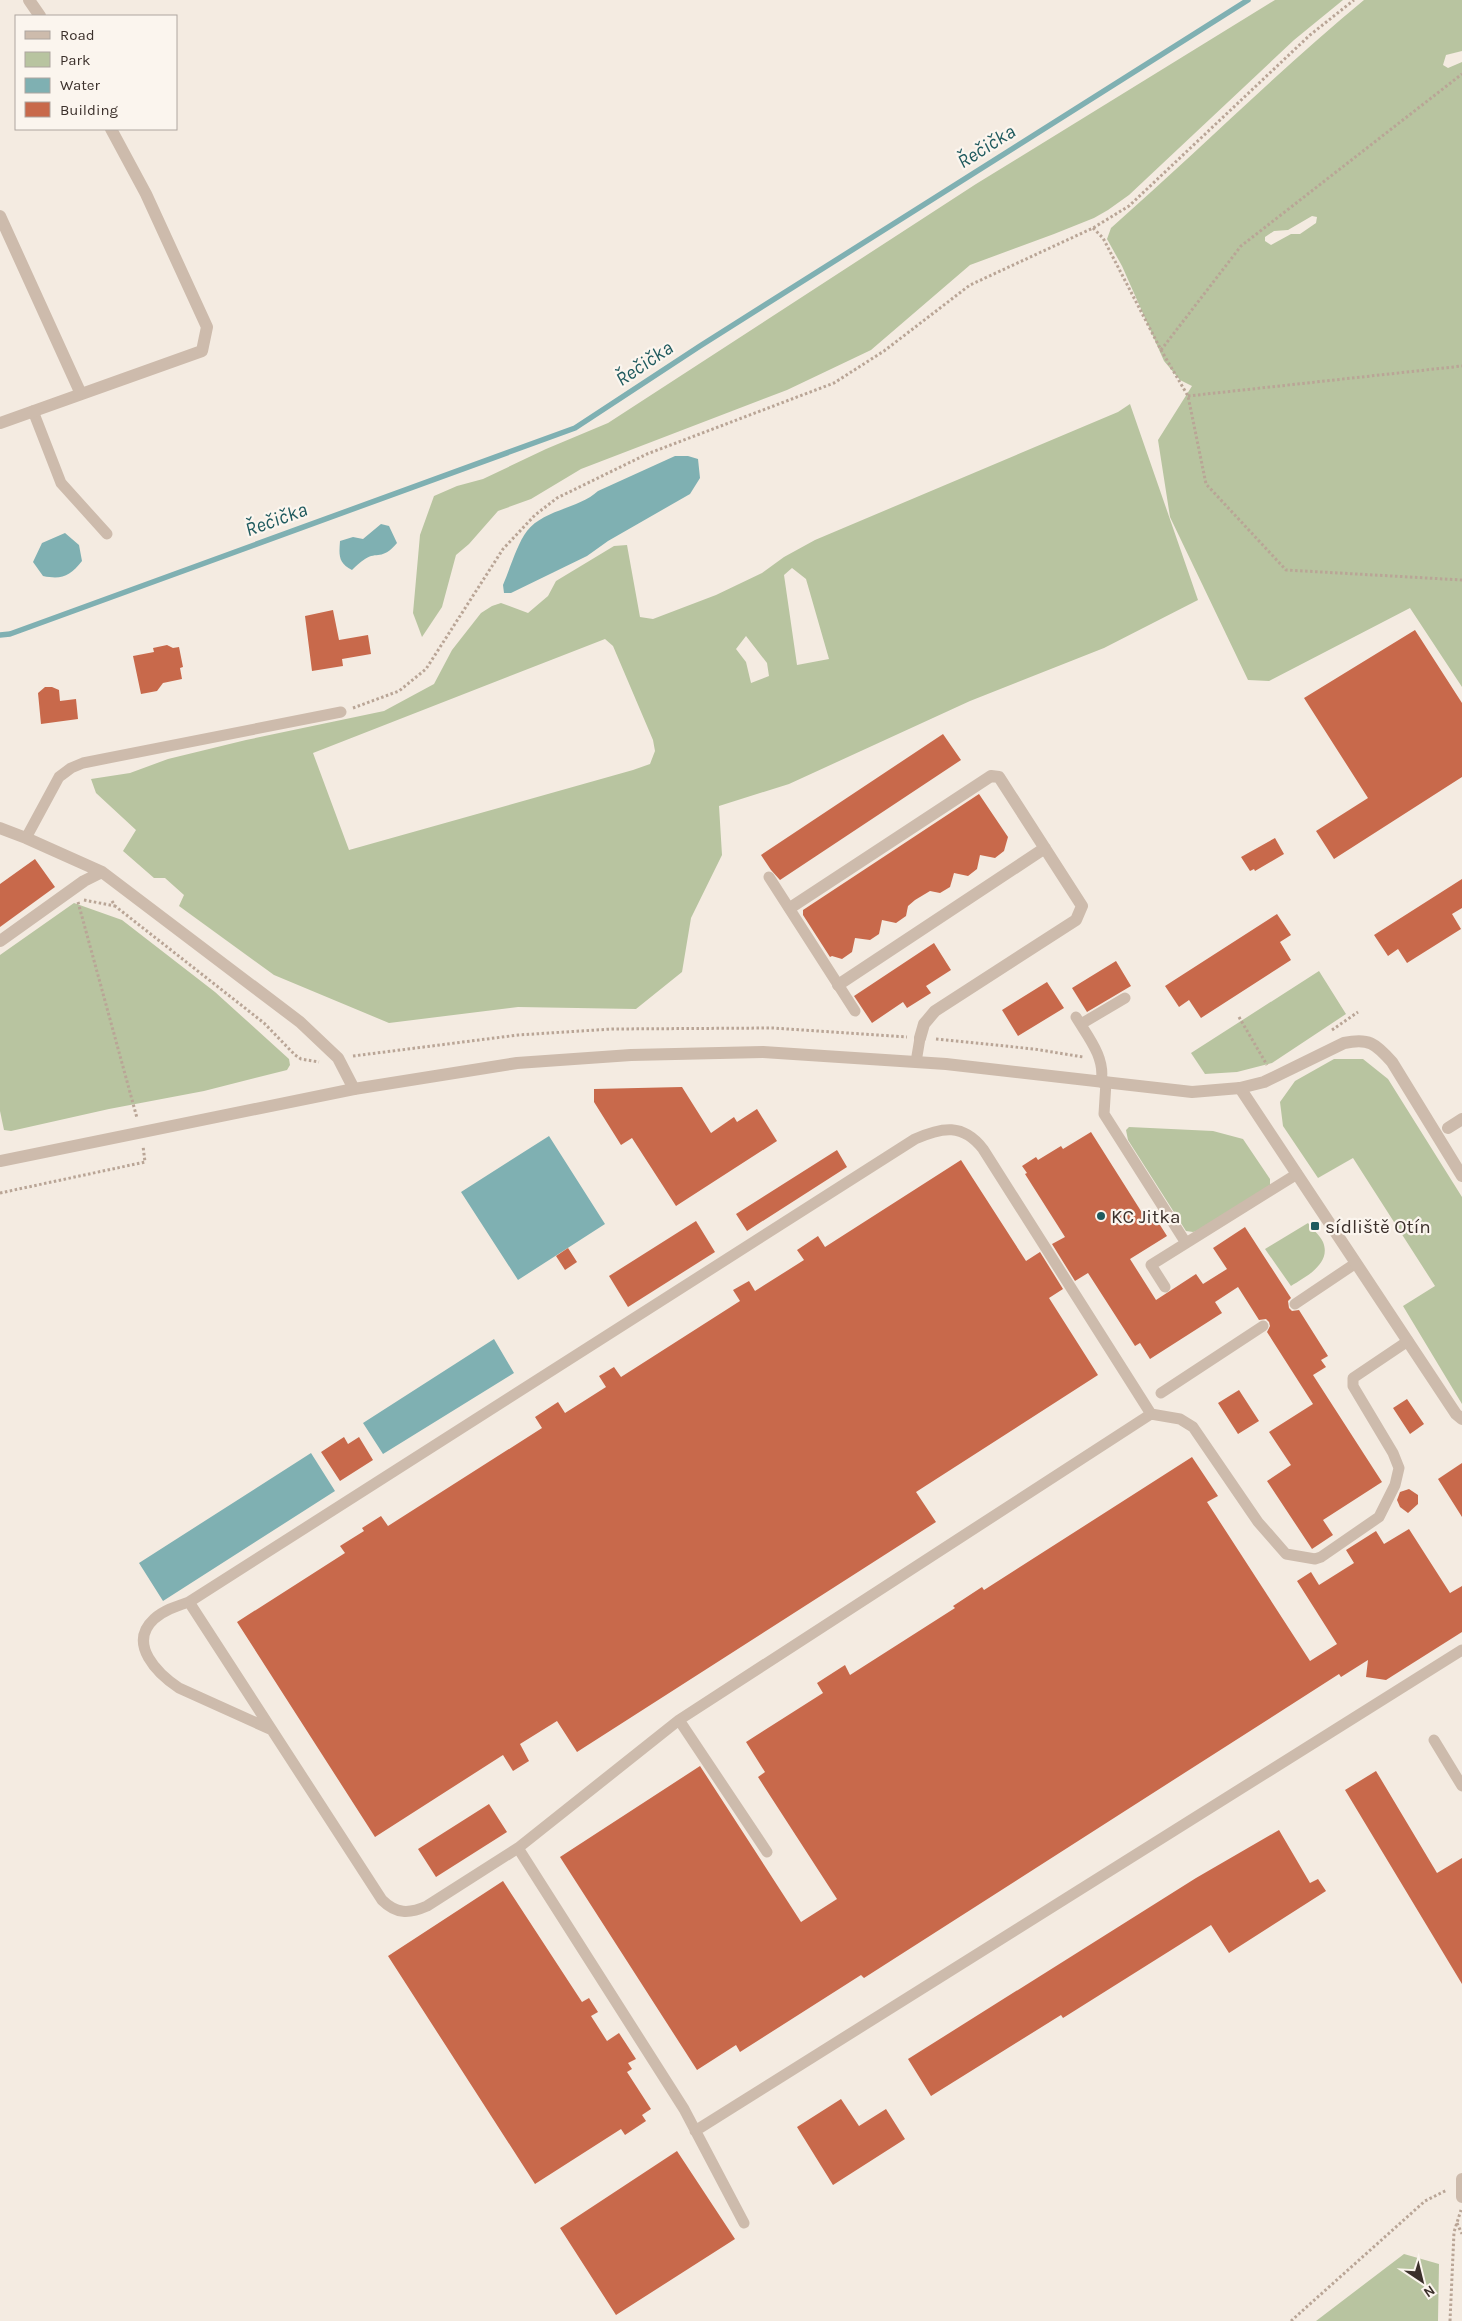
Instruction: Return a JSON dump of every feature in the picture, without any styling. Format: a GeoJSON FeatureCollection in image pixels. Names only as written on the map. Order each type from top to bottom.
{"type":"FeatureCollection","features":[{"type":"Feature","properties":{"kind":"street"},"geometry":{"type":"LineString","coordinates":[[29,0],[39,15]]}},
{"type":"Feature","properties":{"kind":"street"},"geometry":{"type":"LineString","coordinates":[[0,423],[202,352],[207,327],[146,194],[112,130]]}},
{"type":"Feature","properties":{"kind":"street"},"geometry":{"type":"LineString","coordinates":[[0,216],[81,394]]}},
{"type":"Feature","properties":{"kind":"street"},"geometry":{"type":"LineString","coordinates":[[790,908],[991,776],[999,777],[1082,906],[1076,920],[935,1011],[924,1024],[920,1038]]}},
{"type":"Feature","properties":{"kind":"street"},"geometry":{"type":"LineString","coordinates":[[0,828],[102,872],[300,1022],[338,1058],[354,1089]]}},
{"type":"Feature","properties":{"kind":"street"},"geometry":{"type":"LineString","coordinates":[[838,985],[1045,848]]}},
{"type":"Feature","properties":{"kind":"street"},"geometry":{"type":"LineString","coordinates":[[0,941],[84,881],[102,872]]}},
{"type":"Feature","properties":{"kind":"street"},"geometry":{"type":"LineString","coordinates":[[0,1161],[354,1089],[517,1063],[631,1055],[763,1052],[916,1062],[1192,1092],[1240,1088],[1282,1074],[1344,1043],[1368,1041],[1382,1050],[1392,1062],[1443,1132],[1462,1176]]}},
{"type":"Feature","properties":{"kind":"street"},"geometry":{"type":"LineString","coordinates":[[1240,1088],[1456,1414],[1462,1419]]}},
{"type":"Feature","properties":{"kind":"street"},"geometry":{"type":"LineString","coordinates":[[1443,1132],[1462,1119]]}},
{"type":"Feature","properties":{"kind":"street"},"geometry":{"type":"LineString","coordinates":[[1461,2181],[1462,2197]]}},
{"type":"Feature","properties":{"kind":"lane"},"geometry":{"type":"LineString","coordinates":[[33,411],[60,483],[107,534]]}},
{"type":"Feature","properties":{"kind":"lane"},"geometry":{"type":"LineString","coordinates":[[26,838],[59,777],[71,768],[83,763],[341,712]]}},
{"type":"Feature","properties":{"kind":"lane"},"geometry":{"type":"LineString","coordinates":[[769,878],[855,1011]]}},
{"type":"Feature","properties":{"kind":"lane"},"geometry":{"type":"LineString","coordinates":[[1124,998],[1078,1020],[1101,1060],[1104,1070],[1104,1114],[1186,1243]]}},
{"type":"Feature","properties":{"kind":"lane"},"geometry":{"type":"LineString","coordinates":[[916,1062],[920,1038]]}},
{"type":"Feature","properties":{"kind":"lane"},"geometry":{"type":"LineString","coordinates":[[272,1730],[180,1688],[168,1680],[150,1662],[144,1642],[149,1624],[163,1612],[189,1602],[915,1139],[943,1130],[964,1132],[983,1149],[1151,1414]]}},
{"type":"Feature","properties":{"kind":"lane"},"geometry":{"type":"LineString","coordinates":[[1165,1287],[1151,1265],[1297,1174]]}},
{"type":"Feature","properties":{"kind":"lane"},"geometry":{"type":"LineString","coordinates":[[1295,1304],[1356,1264]]}},
{"type":"Feature","properties":{"kind":"lane"},"geometry":{"type":"LineString","coordinates":[[1161,1393],[1263,1326]]}},
{"type":"Feature","properties":{"kind":"lane"},"geometry":{"type":"LineString","coordinates":[[189,1602],[382,1900],[395,1910],[410,1912],[427,1906],[518,1848],[679,1720],[1151,1414],[1180,1419],[1193,1427],[1258,1522],[1286,1554],[1314,1560],[1321,1557],[1378,1517],[1395,1485],[1399,1468],[1393,1453],[1353,1386],[1353,1378],[1408,1341]]}},
{"type":"Feature","properties":{"kind":"lane"},"geometry":{"type":"LineString","coordinates":[[696,2131],[1462,1650]]}},
{"type":"Feature","properties":{"kind":"lane"},"geometry":{"type":"LineString","coordinates":[[679,1720],[767,1852]]}},
{"type":"Feature","properties":{"kind":"lane"},"geometry":{"type":"LineString","coordinates":[[1434,1740],[1462,1786]]}},
{"type":"Feature","properties":{"kind":"lane"},"geometry":{"type":"LineString","coordinates":[[518,1848],[684,2109],[744,2223]]}},
{"type":"Feature","properties":{"kind":"path"},"geometry":{"type":"LineString","coordinates":[[341,712],[399,691],[426,669],[503,549],[535,515],[557,498],[647,454],[834,383],[884,351],[970,285],[1093,228],[1129,206],[1310,35],[1354,0]]}},
{"type":"Feature","properties":{"kind":"path"},"geometry":{"type":"LineString","coordinates":[[1161,350],[1241,246],[1462,74]]}},
{"type":"Feature","properties":{"kind":"path"},"geometry":{"type":"LineString","coordinates":[[1093,228],[1103,238],[1120,268],[1161,350],[1188,396],[1206,484],[1286,570],[1462,580]]}},
{"type":"Feature","properties":{"kind":"path"},"geometry":{"type":"LineString","coordinates":[[1188,396],[1462,366]]}},
{"type":"Feature","properties":{"kind":"path"},"geometry":{"type":"LineString","coordinates":[[0,1192],[145,1162],[141,1132],[77,899],[116,906],[264,1024],[301,1059],[316,1062],[518,1035],[612,1029],[773,1028],[920,1038],[1034,1049],[1101,1060]]}},
{"type":"Feature","properties":{"kind":"path"},"geometry":{"type":"LineString","coordinates":[[1239,1018],[1270,1070]]}},
{"type":"Feature","properties":{"kind":"path"},"geometry":{"type":"LineString","coordinates":[[1291,2321],[1425,2201],[1461,2181]]}},
{"type":"Feature","properties":{"kind":"path"},"geometry":{"type":"LineString","coordinates":[[1450,2321],[1454,2232],[1462,2207]]}},
{"type":"Feature","properties":{"kind":"path"},"geometry":{"type":"LineString","coordinates":[[1457,2222],[1462,2234]]}},
{"type":"Feature","properties":{"kind":"green space"},"geometry":{"type":"Polygon","coordinates":[[[1275,0],[1343,0],[1294,40],[1129,195],[1094,218],[970,265],[871,350],[787,390],[581,469],[531,499],[498,511],[469,544],[456,555],[442,607],[422,637],[413,613],[420,535],[434,496],[457,486],[483,479],[546,449],[608,423],[976,184],[1275,0]]]}},
{"type":"Feature","properties":{"kind":"green space"},"geometry":{"type":"Polygon","coordinates":[[[1364,0],[1462,0],[1462,51],[1446,55],[1443,65],[1448,68],[1462,62],[1462,687],[1410,608],[1269,681],[1248,680],[1170,517],[1158,440],[1192,386],[1180,380],[1164,361],[1122,266],[1107,239],[1111,228],[1364,0]],[[1312,216],[1288,230],[1274,231],[1265,237],[1265,241],[1271,245],[1291,234],[1300,234],[1316,223],[1317,217],[1312,216]]]}},
{"type":"Feature","properties":{"kind":"green space"},"geometry":{"type":"Polygon","coordinates":[[[1130,404],[1198,600],[1104,648],[970,701],[789,784],[719,806],[722,855],[691,918],[682,972],[636,1009],[518,1007],[389,1023],[274,975],[179,906],[184,895],[165,878],[154,878],[123,851],[136,830],[96,793],[91,779],[130,773],[168,759],[246,740],[384,711],[434,684],[452,650],[481,613],[501,603],[528,613],[548,596],[556,581],[614,546],[627,545],[640,617],[653,619],[716,595],[762,573],[784,557],[815,540],[1118,412],[1130,404]],[[792,568],[784,575],[797,665],[829,659],[806,579],[792,568]],[[746,636],[736,649],[746,662],[751,683],[769,676],[767,663],[746,636]],[[605,639],[313,753],[349,850],[633,770],[650,764],[655,751],[653,740],[613,646],[605,639]]]}},
{"type":"Feature","properties":{"kind":"green space"},"geometry":{"type":"Polygon","coordinates":[[[74,903],[122,920],[215,992],[289,1059],[290,1065],[287,1070],[204,1091],[109,1109],[11,1131],[4,1130],[0,1111],[0,955],[74,903]]]}},
{"type":"Feature","properties":{"kind":"green space"},"geometry":{"type":"Polygon","coordinates":[[[1319,971],[1346,1014],[1272,1063],[1237,1072],[1205,1074],[1191,1053],[1319,971]]]}},
{"type":"Feature","properties":{"kind":"green space"},"geometry":{"type":"Polygon","coordinates":[[[1334,1059],[1363,1059],[1388,1079],[1462,1197],[1462,1404],[1403,1306],[1435,1286],[1353,1158],[1318,1178],[1283,1126],[1280,1102],[1295,1081],[1334,1059]]]}},
{"type":"Feature","properties":{"kind":"green space"},"geometry":{"type":"Polygon","coordinates":[[[1129,1127],[1213,1131],[1243,1139],[1270,1179],[1270,1185],[1201,1230],[1186,1231],[1128,1140],[1126,1130],[1129,1127]]]}},
{"type":"Feature","properties":{"kind":"green space"},"geometry":{"type":"Polygon","coordinates":[[[1308,1223],[1323,1242],[1324,1257],[1316,1269],[1291,1286],[1265,1249],[1308,1223]]]}},
{"type":"Feature","properties":{"kind":"green space"},"geometry":{"type":"Polygon","coordinates":[[[1404,2254],[1439,2264],[1438,2321],[1316,2321],[1404,2254]]]}},
{"type":"Feature","properties":{"kind":"water"},"geometry":{"type":"Polygon","coordinates":[[[675,456],[688,456],[698,459],[700,478],[690,494],[608,541],[587,556],[511,593],[504,593],[503,585],[523,536],[534,524],[542,518],[675,456]]]}},
{"type":"Feature","properties":{"kind":"water"},"geometry":{"type":"Polygon","coordinates":[[[381,524],[389,526],[397,543],[392,549],[383,554],[365,559],[352,570],[347,567],[340,558],[340,541],[353,537],[363,539],[381,524]]]}},
{"type":"Feature","properties":{"kind":"water"},"geometry":{"type":"Polygon","coordinates":[[[65,533],[79,545],[82,561],[65,576],[43,576],[33,562],[42,543],[65,533]]]}},
{"type":"Feature","properties":{"kind":"water"},"geometry":{"type":"Polygon","coordinates":[[[549,1136],[605,1224],[518,1280],[461,1192],[549,1136]]]}},
{"type":"Feature","properties":{"kind":"water"},"geometry":{"type":"Polygon","coordinates":[[[494,1339],[514,1373],[383,1454],[363,1423],[494,1339]]]}},
{"type":"Feature","properties":{"kind":"water"},"geometry":{"type":"Polygon","coordinates":[[[311,1453],[335,1491],[163,1601],[139,1563],[311,1453]]]}},
{"type":"Feature","properties":{"kind":"building"},"geometry":{"type":"Polygon","coordinates":[[[333,610],[339,640],[368,635],[371,654],[342,659],[343,666],[312,671],[305,616],[333,610]]]}},
{"type":"Feature","properties":{"kind":"building"},"geometry":{"type":"Polygon","coordinates":[[[1415,630],[1462,703],[1462,777],[1334,859],[1316,831],[1368,798],[1304,698],[1415,630]]]}},
{"type":"Feature","properties":{"kind":"building"},"geometry":{"type":"Polygon","coordinates":[[[167,645],[173,648],[179,647],[183,667],[180,668],[182,679],[163,683],[157,691],[141,694],[133,656],[154,652],[153,648],[167,645]]]}},
{"type":"Feature","properties":{"kind":"building"},"geometry":{"type":"Polygon","coordinates":[[[45,687],[59,690],[60,701],[76,699],[78,719],[41,724],[38,693],[45,687]]]}},
{"type":"Feature","properties":{"kind":"building"},"geometry":{"type":"Polygon","coordinates":[[[943,734],[961,760],[780,880],[771,870],[761,855],[943,734]]]}},
{"type":"Feature","properties":{"kind":"building"},"geometry":{"type":"Polygon","coordinates":[[[979,794],[1008,837],[1004,851],[995,858],[980,855],[977,869],[968,876],[954,873],[950,887],[940,893],[930,891],[915,900],[908,906],[906,916],[896,923],[882,920],[879,934],[870,940],[855,938],[852,952],[842,959],[830,957],[803,915],[803,910],[979,794]]]}},
{"type":"Feature","properties":{"kind":"building"},"geometry":{"type":"Polygon","coordinates":[[[1275,838],[1284,854],[1255,871],[1254,869],[1250,871],[1241,857],[1275,838]]]}},
{"type":"Feature","properties":{"kind":"building"},"geometry":{"type":"Polygon","coordinates":[[[35,859],[55,887],[0,927],[0,884],[35,859]]]}},
{"type":"Feature","properties":{"kind":"building"},"geometry":{"type":"Polygon","coordinates":[[[1462,879],[1462,908],[1452,914],[1461,929],[1407,963],[1398,949],[1388,956],[1374,935],[1462,879]]]}},
{"type":"Feature","properties":{"kind":"building"},"geometry":{"type":"Polygon","coordinates":[[[1277,914],[1291,935],[1280,942],[1291,960],[1201,1018],[1189,1000],[1179,1007],[1165,986],[1277,914]]]}},
{"type":"Feature","properties":{"kind":"building"},"geometry":{"type":"Polygon","coordinates":[[[934,943],[951,970],[926,986],[931,993],[907,1008],[903,1002],[872,1023],[854,996],[934,943]]]}},
{"type":"Feature","properties":{"kind":"building"},"geometry":{"type":"Polygon","coordinates":[[[1116,961],[1131,986],[1087,1012],[1072,988],[1116,961]]]}},
{"type":"Feature","properties":{"kind":"building"},"geometry":{"type":"Polygon","coordinates":[[[1047,982],[1064,1008],[1018,1036],[1002,1010],[1047,982]]]}},
{"type":"Feature","properties":{"kind":"building"},"geometry":{"type":"Polygon","coordinates":[[[682,1087],[711,1133],[734,1117],[737,1122],[757,1109],[777,1141],[676,1206],[632,1138],[621,1145],[594,1102],[594,1089],[682,1087]]]}},
{"type":"Feature","properties":{"kind":"building"},"geometry":{"type":"Polygon","coordinates":[[[1091,1132],[1146,1219],[1153,1214],[1167,1236],[1130,1259],[1156,1300],[1196,1274],[1203,1284],[1227,1269],[1213,1248],[1245,1227],[1291,1298],[1288,1301],[1289,1308],[1292,1311],[1299,1310],[1328,1356],[1321,1360],[1326,1367],[1313,1375],[1382,1482],[1323,1520],[1333,1535],[1312,1549],[1267,1481],[1291,1465],[1269,1432],[1313,1404],[1267,1332],[1270,1326],[1269,1322],[1266,1319],[1259,1320],[1238,1287],[1215,1302],[1222,1313],[1150,1359],[1140,1343],[1135,1346],[1088,1273],[1075,1281],[1052,1244],[1065,1237],[1025,1174],[1027,1173],[1022,1166],[1036,1157],[1038,1160],[1061,1146],[1063,1149],[1091,1132]]]}},
{"type":"Feature","properties":{"kind":"building"},"geometry":{"type":"Polygon","coordinates":[[[837,1150],[847,1167],[747,1231],[736,1214],[837,1150]]]}},
{"type":"Feature","properties":{"kind":"building"},"geometry":{"type":"Polygon","coordinates":[[[961,1160],[1026,1261],[1040,1252],[1063,1289],[1049,1298],[1098,1375],[916,1492],[936,1522],[577,1752],[557,1721],[520,1744],[529,1761],[513,1771],[503,1755],[375,1837],[237,1622],[345,1553],[340,1546],[364,1531],[362,1528],[381,1516],[388,1526],[542,1428],[535,1417],[558,1402],[565,1413],[606,1387],[599,1376],[614,1367],[621,1377],[740,1301],[733,1290],[749,1281],[755,1291],[804,1260],[797,1250],[818,1236],[825,1247],[961,1160]]]}},
{"type":"Feature","properties":{"kind":"building"},"geometry":{"type":"Polygon","coordinates":[[[696,1221],[715,1252],[628,1307],[609,1276],[696,1221]]]}},
{"type":"Feature","properties":{"kind":"building"},"geometry":{"type":"Polygon","coordinates":[[[568,1248],[577,1262],[565,1270],[556,1256],[568,1248]]]}},
{"type":"Feature","properties":{"kind":"building"},"geometry":{"type":"Polygon","coordinates":[[[1239,1390],[1259,1421],[1238,1434],[1218,1403],[1239,1390]]]}},
{"type":"Feature","properties":{"kind":"building"},"geometry":{"type":"Polygon","coordinates":[[[1407,1399],[1424,1424],[1410,1434],[1393,1408],[1407,1399]]]}},
{"type":"Feature","properties":{"kind":"building"},"geometry":{"type":"Polygon","coordinates":[[[344,1437],[348,1444],[359,1437],[373,1460],[340,1481],[321,1452],[344,1437]]]}},
{"type":"Feature","properties":{"kind":"building"},"geometry":{"type":"Polygon","coordinates":[[[1192,1457],[1218,1496],[1207,1502],[1310,1661],[1337,1644],[1297,1581],[1311,1572],[1319,1585],[1354,1563],[1346,1550],[1376,1531],[1384,1544],[1409,1529],[1450,1593],[1462,1586],[1462,1632],[1386,1680],[1366,1677],[1368,1660],[1341,1677],[1339,1674],[864,1978],[861,1975],[740,2052],[736,2045],[697,2070],[560,1857],[700,1766],[801,1922],[837,1899],[758,1777],[765,1772],[746,1742],[823,1693],[817,1683],[845,1665],[850,1675],[955,1608],[953,1606],[982,1587],[984,1590],[1192,1457]]]}},
{"type":"Feature","properties":{"kind":"building"},"geometry":{"type":"Polygon","coordinates":[[[1462,1463],[1462,1517],[1438,1479],[1462,1463]]]}},
{"type":"Feature","properties":{"kind":"building"},"geometry":{"type":"Polygon","coordinates":[[[1409,1489],[1418,1495],[1418,1504],[1408,1513],[1400,1507],[1397,1500],[1400,1492],[1409,1489]]]}},
{"type":"Feature","properties":{"kind":"building"},"geometry":{"type":"Polygon","coordinates":[[[1376,1771],[1437,1873],[1462,1858],[1462,1984],[1345,1790],[1376,1771]]]}},
{"type":"Feature","properties":{"kind":"building"},"geometry":{"type":"Polygon","coordinates":[[[489,1804],[507,1832],[436,1877],[418,1849],[489,1804]]]}},
{"type":"Feature","properties":{"kind":"building"},"geometry":{"type":"Polygon","coordinates":[[[1279,1830],[1310,1883],[1318,1879],[1326,1891],[1229,1953],[1211,1925],[1063,2018],[1061,2015],[931,2096],[908,2059],[1196,1878],[1279,1830]]]}},
{"type":"Feature","properties":{"kind":"building"},"geometry":{"type":"Polygon","coordinates":[[[503,1881],[582,2002],[589,1998],[598,2012],[591,2016],[607,2041],[619,2033],[636,2059],[628,2063],[632,2069],[627,2072],[651,2109],[642,2115],[646,2121],[625,2135],[621,2129],[535,2184],[388,1956],[503,1881]]]}},
{"type":"Feature","properties":{"kind":"building"},"geometry":{"type":"Polygon","coordinates":[[[841,2099],[859,2126],[886,2109],[905,2139],[833,2185],[797,2127],[841,2099]]]}},
{"type":"Feature","properties":{"kind":"building"},"geometry":{"type":"Polygon","coordinates":[[[677,2151],[735,2239],[616,2315],[560,2228],[677,2151]]]}},
{"type":"Feature","properties":{"kind":"waterway","name":"Řečička"},"geometry":{"type":"LineString","coordinates":[[0,635],[10,634],[575,428],[700,346],[1248,0]]}},
{"type":"Feature","properties":{"kind":"place","name":"KC Jitka"},"geometry":{"type":"Point","coordinates":[1101,1216]}},
{"type":"Feature","properties":{"kind":"place","name":"sídliště Otín"},"geometry":{"type":"Point","coordinates":[1315,1226]}}]}
